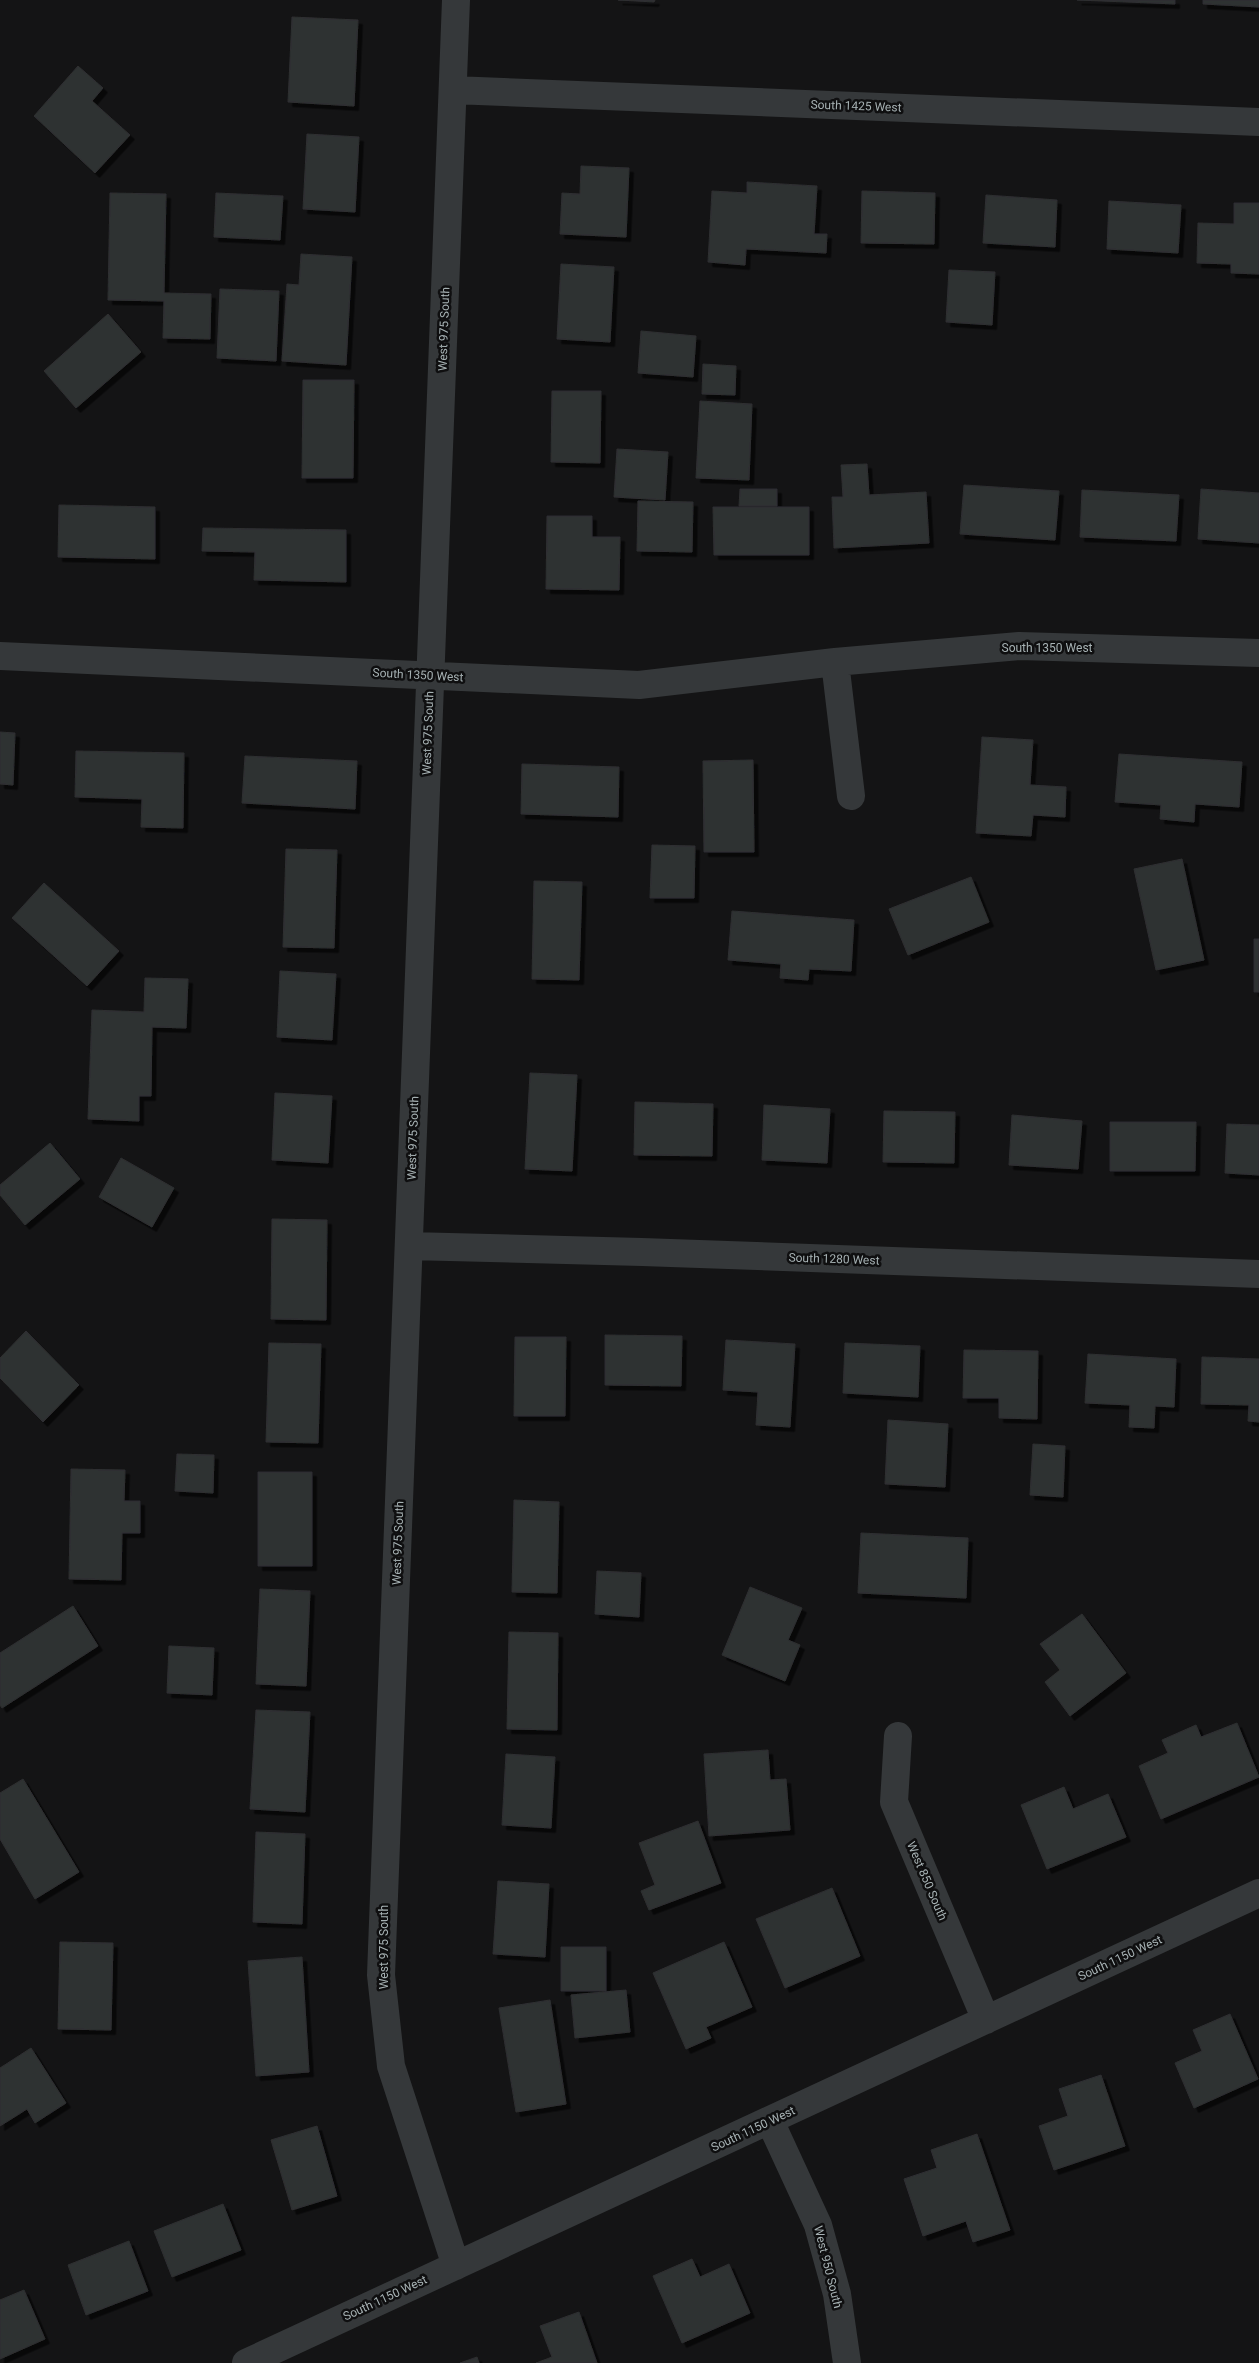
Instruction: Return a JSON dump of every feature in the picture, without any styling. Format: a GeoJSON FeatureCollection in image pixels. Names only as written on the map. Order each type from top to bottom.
{"type":"FeatureCollection","features":[{"type":"Feature","properties":{"kind":"street","name":"West 975 South"},"geometry":{"type":"LineString","coordinates":[[456,0],[381,1975],[391,2066],[456,2266]]}},
{"type":"Feature","properties":{"kind":"street","name":"South 1425 West"},"geometry":{"type":"LineString","coordinates":[[453,90],[1259,122]]}},
{"type":"Feature","properties":{"kind":"street","name":"South 1350 West"},"geometry":{"type":"LineString","coordinates":[[0,656],[639,685],[835,662],[1019,646],[1259,653]]}},
{"type":"Feature","properties":{"kind":"street"},"geometry":{"type":"LineString","coordinates":[[835,662],[851,796]]}},
{"type":"Feature","properties":{"kind":"street","name":"South 1280 West"},"geometry":{"type":"LineString","coordinates":[[409,1246],[642,1252],[1259,1274]]}},
{"type":"Feature","properties":{"kind":"street","name":"West 850 South"},"geometry":{"type":"LineString","coordinates":[[898,1736],[894,1802],[986,2020]]}},
{"type":"Feature","properties":{"kind":"street","name":"South 1150 West"},"geometry":{"type":"LineString","coordinates":[[246,2363],[1259,1893]]}},
{"type":"Feature","properties":{"kind":"street","name":"West 950 South"},"geometry":{"type":"LineString","coordinates":[[770,2121],[818,2225],[837,2294],[847,2363]]}},
{"type":"Feature","properties":{"kind":"building"},"geometry":{"type":"Polygon","coordinates":[[[618,0],[655,0],[654,2],[618,0]]]}},
{"type":"Feature","properties":{"kind":"building"},"geometry":{"type":"Polygon","coordinates":[[[1077,0],[1175,0],[1175,4],[1077,0]]]}},
{"type":"Feature","properties":{"kind":"building"},"geometry":{"type":"Polygon","coordinates":[[[1203,0],[1259,0],[1259,7],[1203,4],[1203,0]]]}},
{"type":"Feature","properties":{"kind":"building"},"geometry":{"type":"Polygon","coordinates":[[[292,17],[358,20],[354,106],[288,102],[292,17]]]}},
{"type":"Feature","properties":{"kind":"building"},"geometry":{"type":"Polygon","coordinates":[[[78,66],[103,88],[92,101],[130,135],[95,173],[34,116],[78,66]]]}},
{"type":"Feature","properties":{"kind":"building"},"geometry":{"type":"Polygon","coordinates":[[[307,134],[359,137],[355,212],[303,209],[307,134]]]}},
{"type":"Feature","properties":{"kind":"building"},"geometry":{"type":"Polygon","coordinates":[[[581,166],[629,168],[626,237],[560,234],[562,193],[580,194],[581,166]]]}},
{"type":"Feature","properties":{"kind":"building"},"geometry":{"type":"Polygon","coordinates":[[[747,182],[817,186],[814,234],[827,234],[826,253],[746,249],[745,265],[708,262],[712,191],[747,193],[747,182]]]}},
{"type":"Feature","properties":{"kind":"building"},"geometry":{"type":"Polygon","coordinates":[[[862,191],[935,193],[934,244],[861,243],[862,191]]]}},
{"type":"Feature","properties":{"kind":"building"},"geometry":{"type":"Polygon","coordinates":[[[110,193],[166,194],[164,293],[211,294],[210,339],[163,338],[164,301],[108,300],[110,193]]]}},
{"type":"Feature","properties":{"kind":"building"},"geometry":{"type":"Polygon","coordinates":[[[216,193],[283,196],[280,240],[214,237],[216,193]]]}},
{"type":"Feature","properties":{"kind":"building"},"geometry":{"type":"Polygon","coordinates":[[[986,195],[1057,200],[1055,247],[983,243],[986,195]]]}},
{"type":"Feature","properties":{"kind":"building"},"geometry":{"type":"Polygon","coordinates":[[[1109,201],[1181,205],[1178,253],[1107,249],[1109,201]]]}},
{"type":"Feature","properties":{"kind":"building"},"geometry":{"type":"Polygon","coordinates":[[[1234,203],[1259,203],[1259,274],[1231,273],[1231,264],[1197,263],[1198,223],[1234,224],[1234,203]]]}},
{"type":"Feature","properties":{"kind":"building"},"geometry":{"type":"Polygon","coordinates":[[[301,254],[352,257],[346,365],[282,361],[287,284],[299,285],[301,254]]]}},
{"type":"Feature","properties":{"kind":"building"},"geometry":{"type":"Polygon","coordinates":[[[561,264],[614,267],[610,342],[557,339],[561,264]]]}},
{"type":"Feature","properties":{"kind":"building"},"geometry":{"type":"Polygon","coordinates":[[[949,270],[995,272],[992,325],[946,322],[949,270]]]}},
{"type":"Feature","properties":{"kind":"building"},"geometry":{"type":"Polygon","coordinates":[[[220,289],[279,291],[276,361],[217,358],[220,289]]]}},
{"type":"Feature","properties":{"kind":"building"},"geometry":{"type":"Polygon","coordinates":[[[108,314],[141,352],[76,408],[44,371],[108,314]]]}},
{"type":"Feature","properties":{"kind":"building"},"geometry":{"type":"Polygon","coordinates":[[[641,331],[696,336],[693,377],[638,373],[641,331]]]}},
{"type":"Feature","properties":{"kind":"building"},"geometry":{"type":"Polygon","coordinates":[[[703,364],[736,366],[735,395],[702,394],[703,364]]]}},
{"type":"Feature","properties":{"kind":"building"},"geometry":{"type":"Polygon","coordinates":[[[303,380],[354,380],[353,478],[302,478],[303,380]]]}},
{"type":"Feature","properties":{"kind":"building"},"geometry":{"type":"Polygon","coordinates":[[[552,391],[601,391],[600,463],[551,462],[552,391]]]}},
{"type":"Feature","properties":{"kind":"building"},"geometry":{"type":"Polygon","coordinates":[[[700,401],[752,404],[749,480],[696,478],[700,401]]]}},
{"type":"Feature","properties":{"kind":"building"},"geometry":{"type":"Polygon","coordinates":[[[617,449],[668,452],[665,500],[614,497],[617,449]]]}},
{"type":"Feature","properties":{"kind":"building"},"geometry":{"type":"Polygon","coordinates":[[[867,464],[869,495],[926,492],[929,543],[834,548],[832,497],[843,497],[841,465],[867,464]]]}},
{"type":"Feature","properties":{"kind":"building"},"geometry":{"type":"Polygon","coordinates":[[[964,485],[1059,491],[1055,540],[960,534],[964,485]]]}},
{"type":"Feature","properties":{"kind":"building"},"geometry":{"type":"Polygon","coordinates":[[[740,489],[777,489],[777,506],[739,506],[740,489]]]}},
{"type":"Feature","properties":{"kind":"building"},"geometry":{"type":"Polygon","coordinates":[[[1201,489],[1259,493],[1259,543],[1198,539],[1201,489]]]}},
{"type":"Feature","properties":{"kind":"building"},"geometry":{"type":"Polygon","coordinates":[[[1082,490],[1179,495],[1176,541],[1080,537],[1082,490]]]}},
{"type":"Feature","properties":{"kind":"building"},"geometry":{"type":"Polygon","coordinates":[[[638,501],[693,502],[692,552],[637,551],[638,501]]]}},
{"type":"Feature","properties":{"kind":"building"},"geometry":{"type":"Polygon","coordinates":[[[59,505],[155,507],[155,559],[58,557],[59,505]]]}},
{"type":"Feature","properties":{"kind":"building"},"geometry":{"type":"Polygon","coordinates":[[[713,507],[809,507],[809,555],[714,555],[713,507]]]}},
{"type":"Feature","properties":{"kind":"building"},"geometry":{"type":"Polygon","coordinates":[[[547,516],[592,516],[592,537],[620,537],[619,590],[546,589],[547,516]]]}},
{"type":"Feature","properties":{"kind":"building"},"geometry":{"type":"Polygon","coordinates":[[[203,528],[346,530],[346,582],[254,580],[255,552],[202,551],[203,528]]]}},
{"type":"Feature","properties":{"kind":"building"},"geometry":{"type":"Polygon","coordinates":[[[0,732],[15,733],[13,785],[0,784],[0,732]]]}},
{"type":"Feature","properties":{"kind":"building"},"geometry":{"type":"Polygon","coordinates":[[[982,737],[1033,740],[1030,785],[1066,787],[1065,817],[1033,815],[1031,836],[976,833],[982,737]]]}},
{"type":"Feature","properties":{"kind":"building"},"geometry":{"type":"Polygon","coordinates":[[[76,751],[184,753],[183,828],[141,827],[142,799],[75,797],[76,751]]]}},
{"type":"Feature","properties":{"kind":"building"},"geometry":{"type":"Polygon","coordinates":[[[1119,754],[1242,762],[1239,807],[1195,804],[1194,822],[1160,819],[1161,805],[1115,802],[1119,754]]]}},
{"type":"Feature","properties":{"kind":"building"},"geometry":{"type":"Polygon","coordinates":[[[245,756],[357,761],[355,809],[242,803],[245,756]]]}},
{"type":"Feature","properties":{"kind":"building"},"geometry":{"type":"Polygon","coordinates":[[[753,760],[754,852],[704,852],[703,761],[753,760]]]}},
{"type":"Feature","properties":{"kind":"building"},"geometry":{"type":"Polygon","coordinates":[[[522,764],[619,767],[618,817],[521,814],[522,764]]]}},
{"type":"Feature","properties":{"kind":"building"},"geometry":{"type":"Polygon","coordinates":[[[652,845],[695,846],[694,898],[650,898],[652,845]]]}},
{"type":"Feature","properties":{"kind":"building"},"geometry":{"type":"Polygon","coordinates":[[[286,849],[337,850],[334,948],[283,947],[286,849]]]}},
{"type":"Feature","properties":{"kind":"building"},"geometry":{"type":"Polygon","coordinates":[[[1182,859],[1204,960],[1156,970],[1134,869],[1182,859]]]}},
{"type":"Feature","properties":{"kind":"building"},"geometry":{"type":"Polygon","coordinates":[[[971,877],[989,922],[908,955],[889,909],[971,877]]]}},
{"type":"Feature","properties":{"kind":"building"},"geometry":{"type":"Polygon","coordinates":[[[534,881],[582,882],[579,980],[532,979],[534,881]]]}},
{"type":"Feature","properties":{"kind":"building"},"geometry":{"type":"Polygon","coordinates":[[[44,883],[119,951],[87,986],[12,918],[44,883]]]}},
{"type":"Feature","properties":{"kind":"building"},"geometry":{"type":"Polygon","coordinates":[[[732,911],[854,920],[851,971],[809,969],[808,980],[780,978],[781,964],[728,960],[732,911]]]}},
{"type":"Feature","properties":{"kind":"building"},"geometry":{"type":"Polygon","coordinates":[[[1254,939],[1259,939],[1259,992],[1254,992],[1254,939]]]}},
{"type":"Feature","properties":{"kind":"building"},"geometry":{"type":"Polygon","coordinates":[[[280,971],[336,974],[332,1040],[277,1037],[280,971]]]}},
{"type":"Feature","properties":{"kind":"building"},"geometry":{"type":"Polygon","coordinates":[[[145,978],[188,979],[186,1028],[152,1027],[151,1096],[139,1096],[139,1121],[88,1119],[92,1010],[144,1012],[145,978]]]}},
{"type":"Feature","properties":{"kind":"building"},"geometry":{"type":"Polygon","coordinates":[[[530,1073],[577,1075],[572,1171],[525,1169],[530,1073]]]}},
{"type":"Feature","properties":{"kind":"building"},"geometry":{"type":"Polygon","coordinates":[[[275,1093],[332,1096],[328,1163],[272,1160],[275,1093]]]}},
{"type":"Feature","properties":{"kind":"building"},"geometry":{"type":"Polygon","coordinates":[[[635,1102],[713,1104],[712,1156],[634,1155],[635,1102]]]}},
{"type":"Feature","properties":{"kind":"building"},"geometry":{"type":"Polygon","coordinates":[[[764,1105],[830,1109],[827,1163],[762,1160],[764,1105]]]}},
{"type":"Feature","properties":{"kind":"building"},"geometry":{"type":"Polygon","coordinates":[[[884,1111],[955,1112],[954,1163],[883,1162],[884,1111]]]}},
{"type":"Feature","properties":{"kind":"building"},"geometry":{"type":"Polygon","coordinates":[[[1012,1115],[1082,1121],[1078,1169],[1009,1165],[1012,1115]]]}},
{"type":"Feature","properties":{"kind":"building"},"geometry":{"type":"Polygon","coordinates":[[[1110,1122],[1196,1122],[1195,1171],[1110,1171],[1110,1122]]]}},
{"type":"Feature","properties":{"kind":"building"},"geometry":{"type":"Polygon","coordinates":[[[1227,1124],[1259,1125],[1259,1175],[1225,1173],[1227,1124]]]}},
{"type":"Feature","properties":{"kind":"building"},"geometry":{"type":"Polygon","coordinates":[[[50,1143],[80,1179],[25,1225],[0,1195],[0,1185],[50,1143]]]}},
{"type":"Feature","properties":{"kind":"building"},"geometry":{"type":"Polygon","coordinates":[[[121,1158],[174,1188],[152,1227],[99,1197],[121,1158]]]}},
{"type":"Feature","properties":{"kind":"building"},"geometry":{"type":"Polygon","coordinates":[[[272,1219],[327,1220],[326,1320],[271,1319],[272,1219]]]}},
{"type":"Feature","properties":{"kind":"building"},"geometry":{"type":"Polygon","coordinates":[[[26,1331],[79,1385],[43,1422],[0,1378],[0,1358],[26,1331]]]}},
{"type":"Feature","properties":{"kind":"building"},"geometry":{"type":"Polygon","coordinates":[[[605,1335],[682,1336],[681,1386],[605,1385],[605,1335]]]}},
{"type":"Feature","properties":{"kind":"building"},"geometry":{"type":"Polygon","coordinates":[[[515,1337],[566,1337],[565,1416],[514,1416],[515,1337]]]}},
{"type":"Feature","properties":{"kind":"building"},"geometry":{"type":"Polygon","coordinates":[[[726,1340],[795,1344],[790,1427],[756,1425],[758,1392],[723,1390],[726,1340]]]}},
{"type":"Feature","properties":{"kind":"building"},"geometry":{"type":"Polygon","coordinates":[[[269,1343],[321,1344],[318,1443],[266,1442],[269,1343]]]}},
{"type":"Feature","properties":{"kind":"building"},"geometry":{"type":"Polygon","coordinates":[[[845,1343],[920,1346],[918,1397],[843,1393],[845,1343]]]}},
{"type":"Feature","properties":{"kind":"building"},"geometry":{"type":"Polygon","coordinates":[[[964,1350],[1038,1351],[1037,1419],[999,1418],[999,1398],[963,1398],[964,1350]]]}},
{"type":"Feature","properties":{"kind":"building"},"geometry":{"type":"Polygon","coordinates":[[[1088,1354],[1176,1359],[1174,1407],[1155,1406],[1154,1428],[1129,1427],[1130,1405],[1085,1403],[1088,1354]]]}},
{"type":"Feature","properties":{"kind":"building"},"geometry":{"type":"Polygon","coordinates":[[[1202,1357],[1259,1359],[1259,1422],[1248,1421],[1249,1405],[1201,1404],[1202,1357]]]}},
{"type":"Feature","properties":{"kind":"building"},"geometry":{"type":"Polygon","coordinates":[[[888,1420],[948,1424],[945,1487],[885,1484],[888,1420]]]}},
{"type":"Feature","properties":{"kind":"building"},"geometry":{"type":"Polygon","coordinates":[[[1033,1444],[1065,1446],[1063,1497],[1030,1495],[1033,1444]]]}},
{"type":"Feature","properties":{"kind":"building"},"geometry":{"type":"Polygon","coordinates":[[[177,1454],[214,1455],[213,1493],[175,1491],[177,1454]]]}},
{"type":"Feature","properties":{"kind":"building"},"geometry":{"type":"Polygon","coordinates":[[[71,1469],[125,1470],[124,1501],[140,1501],[140,1533],[122,1533],[121,1580],[69,1579],[71,1469]]]}},
{"type":"Feature","properties":{"kind":"building"},"geometry":{"type":"Polygon","coordinates":[[[258,1472],[312,1472],[312,1566],[258,1566],[258,1472]]]}},
{"type":"Feature","properties":{"kind":"building"},"geometry":{"type":"Polygon","coordinates":[[[514,1500],[559,1502],[557,1593],[512,1592],[514,1500]]]}},
{"type":"Feature","properties":{"kind":"building"},"geometry":{"type":"Polygon","coordinates":[[[861,1533],[968,1538],[966,1598],[858,1593],[861,1533]]]}},
{"type":"Feature","properties":{"kind":"building"},"geometry":{"type":"Polygon","coordinates":[[[597,1571],[641,1573],[639,1617],[595,1614],[597,1571]]]}},
{"type":"Feature","properties":{"kind":"building"},"geometry":{"type":"Polygon","coordinates":[[[750,1587],[802,1608],[788,1640],[800,1645],[785,1681],[722,1655],[750,1587]]]}},
{"type":"Feature","properties":{"kind":"building"},"geometry":{"type":"Polygon","coordinates":[[[260,1589],[310,1591],[306,1686],[256,1684],[260,1589]]]}},
{"type":"Feature","properties":{"kind":"building"},"geometry":{"type":"Polygon","coordinates":[[[73,1606],[98,1646],[2,1708],[0,1705],[0,1653],[73,1606]]]}},
{"type":"Feature","properties":{"kind":"building"},"geometry":{"type":"Polygon","coordinates":[[[1082,1614],[1126,1673],[1070,1716],[1045,1682],[1060,1670],[1040,1644],[1082,1614]]]}},
{"type":"Feature","properties":{"kind":"building"},"geometry":{"type":"Polygon","coordinates":[[[509,1632],[558,1633],[557,1730],[507,1729],[509,1632]]]}},
{"type":"Feature","properties":{"kind":"building"},"geometry":{"type":"Polygon","coordinates":[[[169,1646],[214,1648],[212,1695],[167,1693],[169,1646]]]}},
{"type":"Feature","properties":{"kind":"building"},"geometry":{"type":"Polygon","coordinates":[[[256,1710],[310,1712],[305,1812],[250,1809],[256,1710]]]}},
{"type":"Feature","properties":{"kind":"building"},"geometry":{"type":"Polygon","coordinates":[[[1237,1723],[1259,1777],[1161,1819],[1139,1766],[1168,1753],[1162,1740],[1196,1725],[1201,1737],[1237,1723]]]}},
{"type":"Feature","properties":{"kind":"building"},"geometry":{"type":"Polygon","coordinates":[[[768,1750],[770,1780],[786,1779],[790,1830],[709,1836],[704,1754],[768,1750]]]}},
{"type":"Feature","properties":{"kind":"building"},"geometry":{"type":"Polygon","coordinates":[[[506,1754],[555,1757],[551,1828],[502,1825],[506,1754]]]}},
{"type":"Feature","properties":{"kind":"building"},"geometry":{"type":"Polygon","coordinates":[[[23,1779],[79,1872],[35,1899],[0,1839],[0,1793],[23,1779]]]}},
{"type":"Feature","properties":{"kind":"building"},"geometry":{"type":"Polygon","coordinates":[[[1064,1787],[1073,1809],[1108,1794],[1126,1837],[1047,1869],[1021,1805],[1064,1787]]]}},
{"type":"Feature","properties":{"kind":"building"},"geometry":{"type":"Polygon","coordinates":[[[698,1821],[721,1883],[649,1910],[641,1891],[655,1885],[639,1843],[698,1821]]]}},
{"type":"Feature","properties":{"kind":"building"},"geometry":{"type":"Polygon","coordinates":[[[256,1832],[305,1834],[302,1924],[253,1922],[256,1832]]]}},
{"type":"Feature","properties":{"kind":"building"},"geometry":{"type":"Polygon","coordinates":[[[498,1881],[549,1884],[545,1957],[493,1954],[498,1881]]]}},
{"type":"Feature","properties":{"kind":"building"},"geometry":{"type":"Polygon","coordinates":[[[832,1888],[860,1956],[785,1988],[756,1919],[832,1888]]]}},
{"type":"Feature","properties":{"kind":"building"},"geometry":{"type":"Polygon","coordinates":[[[60,1942],[113,1943],[111,2030],[58,2029],[60,1942]]]}},
{"type":"Feature","properties":{"kind":"building"},"geometry":{"type":"Polygon","coordinates":[[[724,1942],[752,2007],[706,2027],[711,2038],[686,2049],[653,1973],[724,1942]]]}},
{"type":"Feature","properties":{"kind":"building"},"geometry":{"type":"Polygon","coordinates":[[[561,1947],[606,1947],[606,1991],[561,1991],[561,1947]]]}},
{"type":"Feature","properties":{"kind":"building"},"geometry":{"type":"Polygon","coordinates":[[[302,1957],[309,2072],[256,2076],[248,1961],[302,1957]]]}},
{"type":"Feature","properties":{"kind":"building"},"geometry":{"type":"Polygon","coordinates":[[[626,1990],[630,2032],[575,2038],[571,1995],[626,1990]]]}},
{"type":"Feature","properties":{"kind":"building"},"geometry":{"type":"Polygon","coordinates":[[[550,2000],[566,2104],[516,2112],[499,2008],[550,2000]]]}},
{"type":"Feature","properties":{"kind":"building"},"geometry":{"type":"Polygon","coordinates":[[[1230,2014],[1258,2079],[1194,2108],[1175,2063],[1202,2051],[1193,2030],[1230,2014]]]}},
{"type":"Feature","properties":{"kind":"building"},"geometry":{"type":"Polygon","coordinates":[[[31,2048],[66,2103],[35,2123],[27,2109],[0,2126],[0,2068],[31,2048]]]}},
{"type":"Feature","properties":{"kind":"building"},"geometry":{"type":"Polygon","coordinates":[[[1101,2075],[1125,2146],[1054,2170],[1039,2126],[1068,2116],[1059,2089],[1101,2075]]]}},
{"type":"Feature","properties":{"kind":"building"},"geometry":{"type":"Polygon","coordinates":[[[317,2126],[337,2196],[292,2210],[271,2140],[317,2126]]]}},
{"type":"Feature","properties":{"kind":"building"},"geometry":{"type":"Polygon","coordinates":[[[977,2134],[1010,2230],[973,2242],[966,2221],[923,2236],[904,2179],[937,2168],[931,2150],[977,2134]]]}},
{"type":"Feature","properties":{"kind":"building"},"geometry":{"type":"Polygon","coordinates":[[[223,2204],[241,2250],[172,2277],[154,2231],[223,2204]]]}},
{"type":"Feature","properties":{"kind":"building"},"geometry":{"type":"Polygon","coordinates":[[[129,2241],[148,2291],[86,2315],[68,2265],[129,2241]]]}},
{"type":"Feature","properties":{"kind":"building"},"geometry":{"type":"Polygon","coordinates":[[[692,2259],[700,2277],[729,2264],[750,2313],[682,2343],[653,2276],[692,2259]]]}},
{"type":"Feature","properties":{"kind":"building"},"geometry":{"type":"Polygon","coordinates":[[[24,2290],[45,2339],[0,2359],[0,2300],[24,2290]]]}},
{"type":"Feature","properties":{"kind":"building"},"geometry":{"type":"Polygon","coordinates":[[[579,2312],[597,2363],[536,2363],[552,2357],[540,2326],[579,2312]]]}},
{"type":"Feature","properties":{"kind":"building"},"geometry":{"type":"Polygon","coordinates":[[[477,2357],[479,2363],[460,2363],[477,2357]]]}}]}
